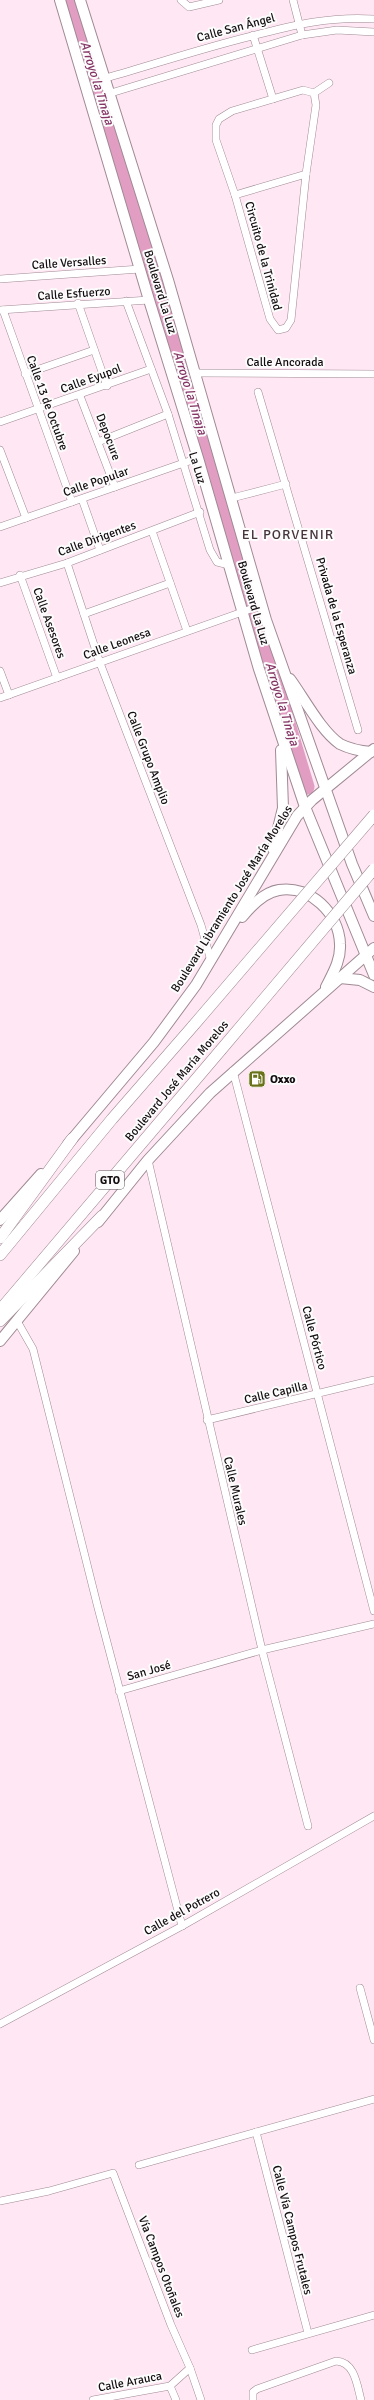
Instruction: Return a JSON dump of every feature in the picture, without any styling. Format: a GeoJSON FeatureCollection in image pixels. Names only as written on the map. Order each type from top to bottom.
{"type":"FeatureCollection","features":[{"type":"Feature","properties":{"kind":"main road","name":"Boulevard La Luz"},"geometry":{"type":"LineString","coordinates":[[60,0],[149,300],[244,611],[280,736],[305,807],[374,975]]}},
{"type":"Feature","properties":{"kind":"main road","name":"Boulevard La Luz"},"geometry":{"type":"LineString","coordinates":[[80,0],[111,93],[195,373],[232,498],[260,606],[352,864],[374,916]]}},
{"type":"Feature","properties":{"kind":"main road"},"geometry":{"type":"LineString","coordinates":[[284,673],[328,733],[340,743],[352,749],[372,751]]}},
{"type":"Feature","properties":{"kind":"main road"},"geometry":{"type":"LineString","coordinates":[[267,868],[283,808],[280,736]]}},
{"type":"Feature","properties":{"kind":"main road","name":"Boulevard Libramiento José María Morelos"},"geometry":{"type":"LineString","coordinates":[[0,1220],[3,1211],[72,1139],[154,1042],[196,985],[267,868],[292,823],[305,807],[372,751]]}},
{"type":"Feature","properties":{"kind":"main road","name":"Boulevard José María Morelos"},"geometry":{"type":"LineString","coordinates":[[0,1255],[193,1026],[374,815]]}},
{"type":"Feature","properties":{"kind":"main road","name":"Boulevard José María Morelos"},"geometry":{"type":"LineString","coordinates":[[0,1310],[374,869]]}},
{"type":"Feature","properties":{"kind":"main road"},"geometry":{"type":"LineString","coordinates":[[220,945],[248,910],[266,896],[278,890],[306,893],[321,903],[334,919],[340,943],[339,958],[322,992]]}},
{"type":"Feature","properties":{"kind":"main road"},"geometry":{"type":"LineString","coordinates":[[0,1340],[148,1160],[190,1114],[232,1071],[322,992],[366,957],[374,948]]}},
{"type":"Feature","properties":{"kind":"main road"},"geometry":{"type":"LineString","coordinates":[[340,978],[360,980],[374,987]]}},
{"type":"Feature","properties":{"kind":"main road"},"geometry":{"type":"LineString","coordinates":[[0,1238],[72,1139]]}},
{"type":"Feature","properties":{"kind":"main road"},"geometry":{"type":"LineString","coordinates":[[0,1321],[102,1216]]}},
{"type":"Feature","properties":{"kind":"street"},"geometry":{"type":"LineString","coordinates":[[181,0],[189,7],[219,0]]}},
{"type":"Feature","properties":{"kind":"street"},"geometry":{"type":"LineString","coordinates":[[293,0],[300,22],[302,35]]}},
{"type":"Feature","properties":{"kind":"street","name":"Calle San Ángel"},"geometry":{"type":"LineString","coordinates":[[106,78],[204,48],[300,22],[336,18],[374,19]]}},
{"type":"Feature","properties":{"kind":"street","name":"Calle San Ángel"},"geometry":{"type":"LineString","coordinates":[[111,93],[302,35],[337,30],[374,32]]}},
{"type":"Feature","properties":{"kind":"street"},"geometry":{"type":"LineString","coordinates":[[253,35],[273,99]]}},
{"type":"Feature","properties":{"kind":"street"},"geometry":{"type":"LineString","coordinates":[[314,93],[329,83]]}},
{"type":"Feature","properties":{"kind":"street","name":"Circuito de la Trinidad"},"geometry":{"type":"LineString","coordinates":[[303,90],[314,93],[316,105],[306,174],[291,320],[282,330],[275,328],[270,319],[235,195],[216,140],[216,125],[219,119],[232,111],[303,90]]}},
{"type":"Feature","properties":{"kind":"street"},"geometry":{"type":"LineString","coordinates":[[235,195],[306,174]]}},
{"type":"Feature","properties":{"kind":"street","name":"Calle Versalles"},"geometry":{"type":"LineString","coordinates":[[0,280],[140,269]]}},
{"type":"Feature","properties":{"kind":"street","name":"Calle Esfuerzo"},"geometry":{"type":"LineString","coordinates":[[1,310],[78,303],[149,300]]}},
{"type":"Feature","properties":{"kind":"street","name":"La Luz"},"geometry":{"type":"LineString","coordinates":[[126,301],[185,463],[213,556],[217,562],[229,565]]}},
{"type":"Feature","properties":{"kind":"street"},"geometry":{"type":"LineString","coordinates":[[78,303],[107,386]]}},
{"type":"Feature","properties":{"kind":"street","name":"Calle 13 de Octubre"},"geometry":{"type":"LineString","coordinates":[[1,310],[72,502]]}},
{"type":"Feature","properties":{"kind":"street"},"geometry":{"type":"LineString","coordinates":[[25,374],[94,350]]}},
{"type":"Feature","properties":{"kind":"street","name":"Calle Eyupol"},"geometry":{"type":"LineString","coordinates":[[0,422],[80,396],[151,369]]}},
{"type":"Feature","properties":{"kind":"street","name":"Calle Ancorada"},"geometry":{"type":"LineString","coordinates":[[195,373],[374,374]]}},
{"type":"Feature","properties":{"kind":"street","name":"Privada de la Esperanza"},"geometry":{"type":"LineString","coordinates":[[258,392],[358,730]]}},
{"type":"Feature","properties":{"kind":"street","name":"Depocure"},"geometry":{"type":"LineString","coordinates":[[80,396],[115,487]]}},
{"type":"Feature","properties":{"kind":"street"},"geometry":{"type":"LineString","coordinates":[[98,442],[168,414]]}},
{"type":"Feature","properties":{"kind":"street"},"geometry":{"type":"LineString","coordinates":[[0,450],[26,518]]}},
{"type":"Feature","properties":{"kind":"street","name":"Calle Popular"},"geometry":{"type":"LineString","coordinates":[[0,527],[198,458]]}},
{"type":"Feature","properties":{"kind":"street"},"geometry":{"type":"LineString","coordinates":[[232,498],[286,484]]}},
{"type":"Feature","properties":{"kind":"street"},"geometry":{"type":"LineString","coordinates":[[82,499],[100,550]]}},
{"type":"Feature","properties":{"kind":"street","name":"Calle Dirigentes"},"geometry":{"type":"LineString","coordinates":[[0,582],[20,575],[67,563],[200,512]]}},
{"type":"Feature","properties":{"kind":"street"},"geometry":{"type":"LineString","coordinates":[[152,531],[187,631]]}},
{"type":"Feature","properties":{"kind":"street","name":"Calle Grupo Amplio"},"geometry":{"type":"LineString","coordinates":[[67,563],[100,663],[201,925],[211,961]]}},
{"type":"Feature","properties":{"kind":"street","name":"Calle Asesores"},"geometry":{"type":"LineString","coordinates":[[20,575],[57,678]]}},
{"type":"Feature","properties":{"kind":"street"},"geometry":{"type":"LineString","coordinates":[[84,614],[170,584]]}},
{"type":"Feature","properties":{"kind":"street","name":"Calle Leonesa"},"geometry":{"type":"LineString","coordinates":[[0,698],[260,606]]}},
{"type":"Feature","properties":{"kind":"street"},"geometry":{"type":"LineString","coordinates":[[0,671],[9,695]]}},
{"type":"Feature","properties":{"kind":"street","name":"Calle Pórtico"},"geometry":{"type":"LineString","coordinates":[[232,1071],[374,1611]]}},
{"type":"Feature","properties":{"kind":"street","name":"Calle Murales"},"geometry":{"type":"LineString","coordinates":[[148,1160],[207,1420],[262,1650],[308,1826]]}},
{"type":"Feature","properties":{"kind":"street"},"geometry":{"type":"LineString","coordinates":[[17,1321],[33,1349],[119,1691]]}},
{"type":"Feature","properties":{"kind":"street","name":"Calle Capilla"},"geometry":{"type":"LineString","coordinates":[[207,1420],[374,1380]]}},
{"type":"Feature","properties":{"kind":"street","name":"San José"},"geometry":{"type":"LineString","coordinates":[[182,1926],[119,1691],[262,1650],[374,1624]]}},
{"type":"Feature","properties":{"kind":"street","name":"Calle del Potrero"},"geometry":{"type":"LineString","coordinates":[[0,2024],[182,1926],[374,1816]]}},
{"type":"Feature","properties":{"kind":"street"},"geometry":{"type":"LineString","coordinates":[[360,1988],[374,2040]]}},
{"type":"Feature","properties":{"kind":"street"},"geometry":{"type":"LineString","coordinates":[[139,2165],[374,2098]]}},
{"type":"Feature","properties":{"kind":"street","name":"Calle Vía Campos Frutales"},"geometry":{"type":"LineString","coordinates":[[256,2132],[308,2333]]}},
{"type":"Feature","properties":{"kind":"street","name":"Vía Campos Otoñales"},"geometry":{"type":"LineString","coordinates":[[0,2201],[49,2191],[113,2172],[171,2325],[190,2368],[201,2400]]}},
{"type":"Feature","properties":{"kind":"street"},"geometry":{"type":"LineString","coordinates":[[252,2350],[374,2315]]}},
{"type":"Feature","properties":{"kind":"street"},"geometry":{"type":"LineString","coordinates":[[253,2400],[253,2392],[257,2389],[336,2361],[347,2364],[352,2370],[361,2400]]}},
{"type":"Feature","properties":{"kind":"street"},"geometry":{"type":"LineString","coordinates":[[176,2400],[170,2386],[190,2368]]}},
{"type":"Feature","properties":{"kind":"street","name":"Calle Arauca"},"geometry":{"type":"LineString","coordinates":[[93,2400],[119,2398],[170,2386]]}},
{"type":"Feature","properties":{"kind":"waterway","name":"Arroyo la Tinaja"},"geometry":{"type":"LineString","coordinates":[[72,0],[307,787]]}},
{"type":"Feature","properties":{"kind":"place","name":"Oxxo"},"geometry":{"type":"Point","coordinates":[257,1079]}},
{"type":"Feature","properties":{"kind":"district","name":"EL PORVENIR"},"geometry":{"type":"Point","coordinates":[288,534]}}]}
